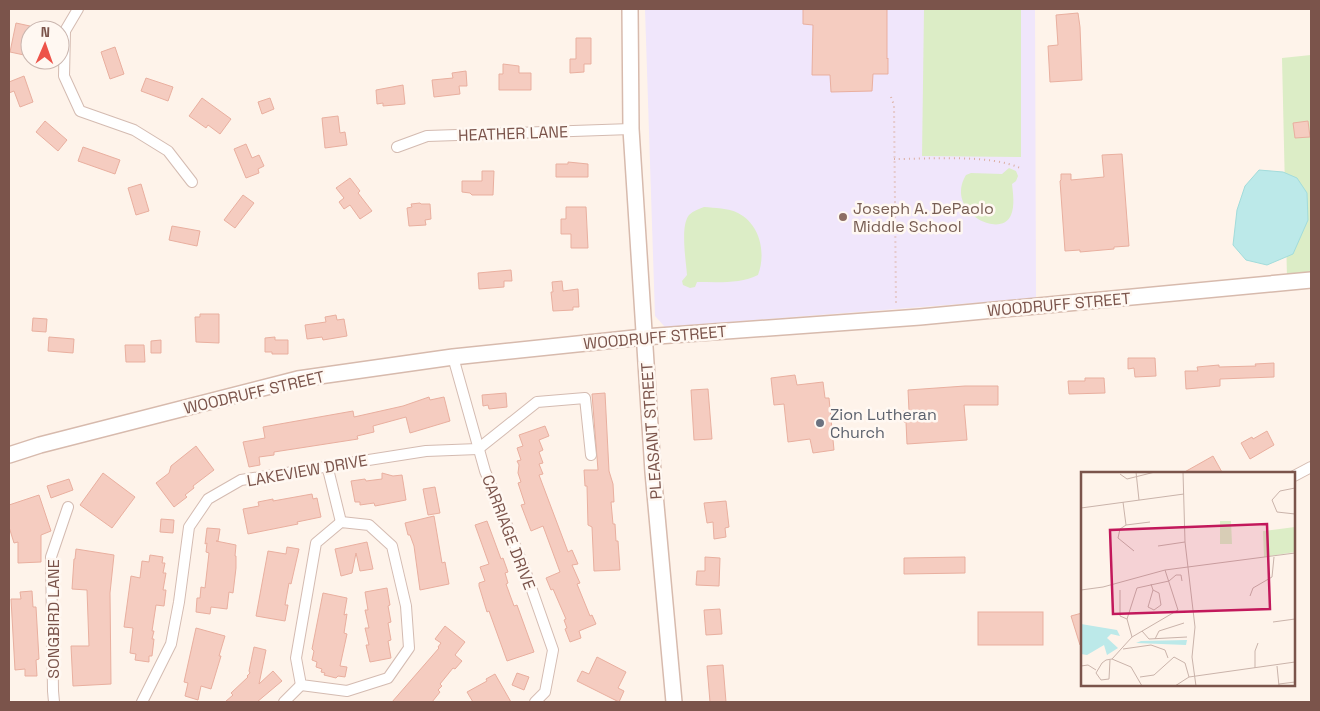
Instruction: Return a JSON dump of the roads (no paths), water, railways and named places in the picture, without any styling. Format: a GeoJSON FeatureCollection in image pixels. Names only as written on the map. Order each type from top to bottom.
{"type":"FeatureCollection","features":[{"type":"Feature","properties":{"kind":"street"},"geometry":{"type":"LineString","coordinates":[[78,9],[65,32],[64,76],[80,111],[134,130],[168,151],[192,182]]}},
{"type":"Feature","properties":{"kind":"street","name":"PLEASANT STREET"},"geometry":{"type":"LineString","coordinates":[[630,9],[631,129],[644,337],[653,472],[674,702]]}},
{"type":"Feature","properties":{"kind":"street","name":"HEATHER LANE"},"geometry":{"type":"LineString","coordinates":[[397,147],[427,136],[631,129]]}},
{"type":"Feature","properties":{"kind":"street","name":"WOODRUFF STREET"},"geometry":{"type":"LineString","coordinates":[[9,456],[40,445],[298,379],[453,357],[644,337],[896,318],[1311,280]]}},
{"type":"Feature","properties":{"kind":"street","name":"CARRIAGE DRIVE"},"geometry":{"type":"LineString","coordinates":[[453,357],[478,449],[525,570],[552,650],[545,692],[535,702]]}},
{"type":"Feature","properties":{"kind":"street"},"geometry":{"type":"LineString","coordinates":[[478,449],[538,402],[585,398],[591,455]]}},
{"type":"Feature","properties":{"kind":"street","name":"LAKEVIEW DRIVE"},"geometry":{"type":"LineString","coordinates":[[142,702],[171,644],[179,602],[189,527],[208,500],[241,480],[426,451],[478,449]]}},
{"type":"Feature","properties":{"kind":"street"},"geometry":{"type":"LineString","coordinates":[[327,466],[341,522]]}},
{"type":"Feature","properties":{"kind":"street"},"geometry":{"type":"LineString","coordinates":[[1295,475],[1311,467]]}},
{"type":"Feature","properties":{"kind":"street","name":"SONGBIRD LANE"},"geometry":{"type":"LineString","coordinates":[[54,702],[52,691],[51,558],[68,507]]}},
{"type":"Feature","properties":{"kind":"street"},"geometry":{"type":"LineString","coordinates":[[341,522],[369,525],[392,546],[406,606],[410,648],[388,678],[347,691],[301,685],[296,658],[316,543],[341,522]]}},
{"type":"Feature","properties":{"kind":"street"},"geometry":{"type":"LineString","coordinates":[[284,702],[301,685]]}},
{"type":"Feature","properties":{"kind":"water"},"geometry":{"type":"Polygon","coordinates":[[[1259,170],[1283,172],[1297,178],[1307,193],[1308,220],[1293,254],[1267,265],[1246,260],[1233,245],[1237,210],[1245,186],[1259,170]]]}},
{"type":"Feature","properties":{"kind":"place","name":"Joseph A. DePaolo Middle School"},"geometry":{"type":"Point","coordinates":[843,217]}},
{"type":"Feature","properties":{"kind":"place","name":"Zion Lutheran Church"},"geometry":{"type":"Point","coordinates":[820,423]}}]}
